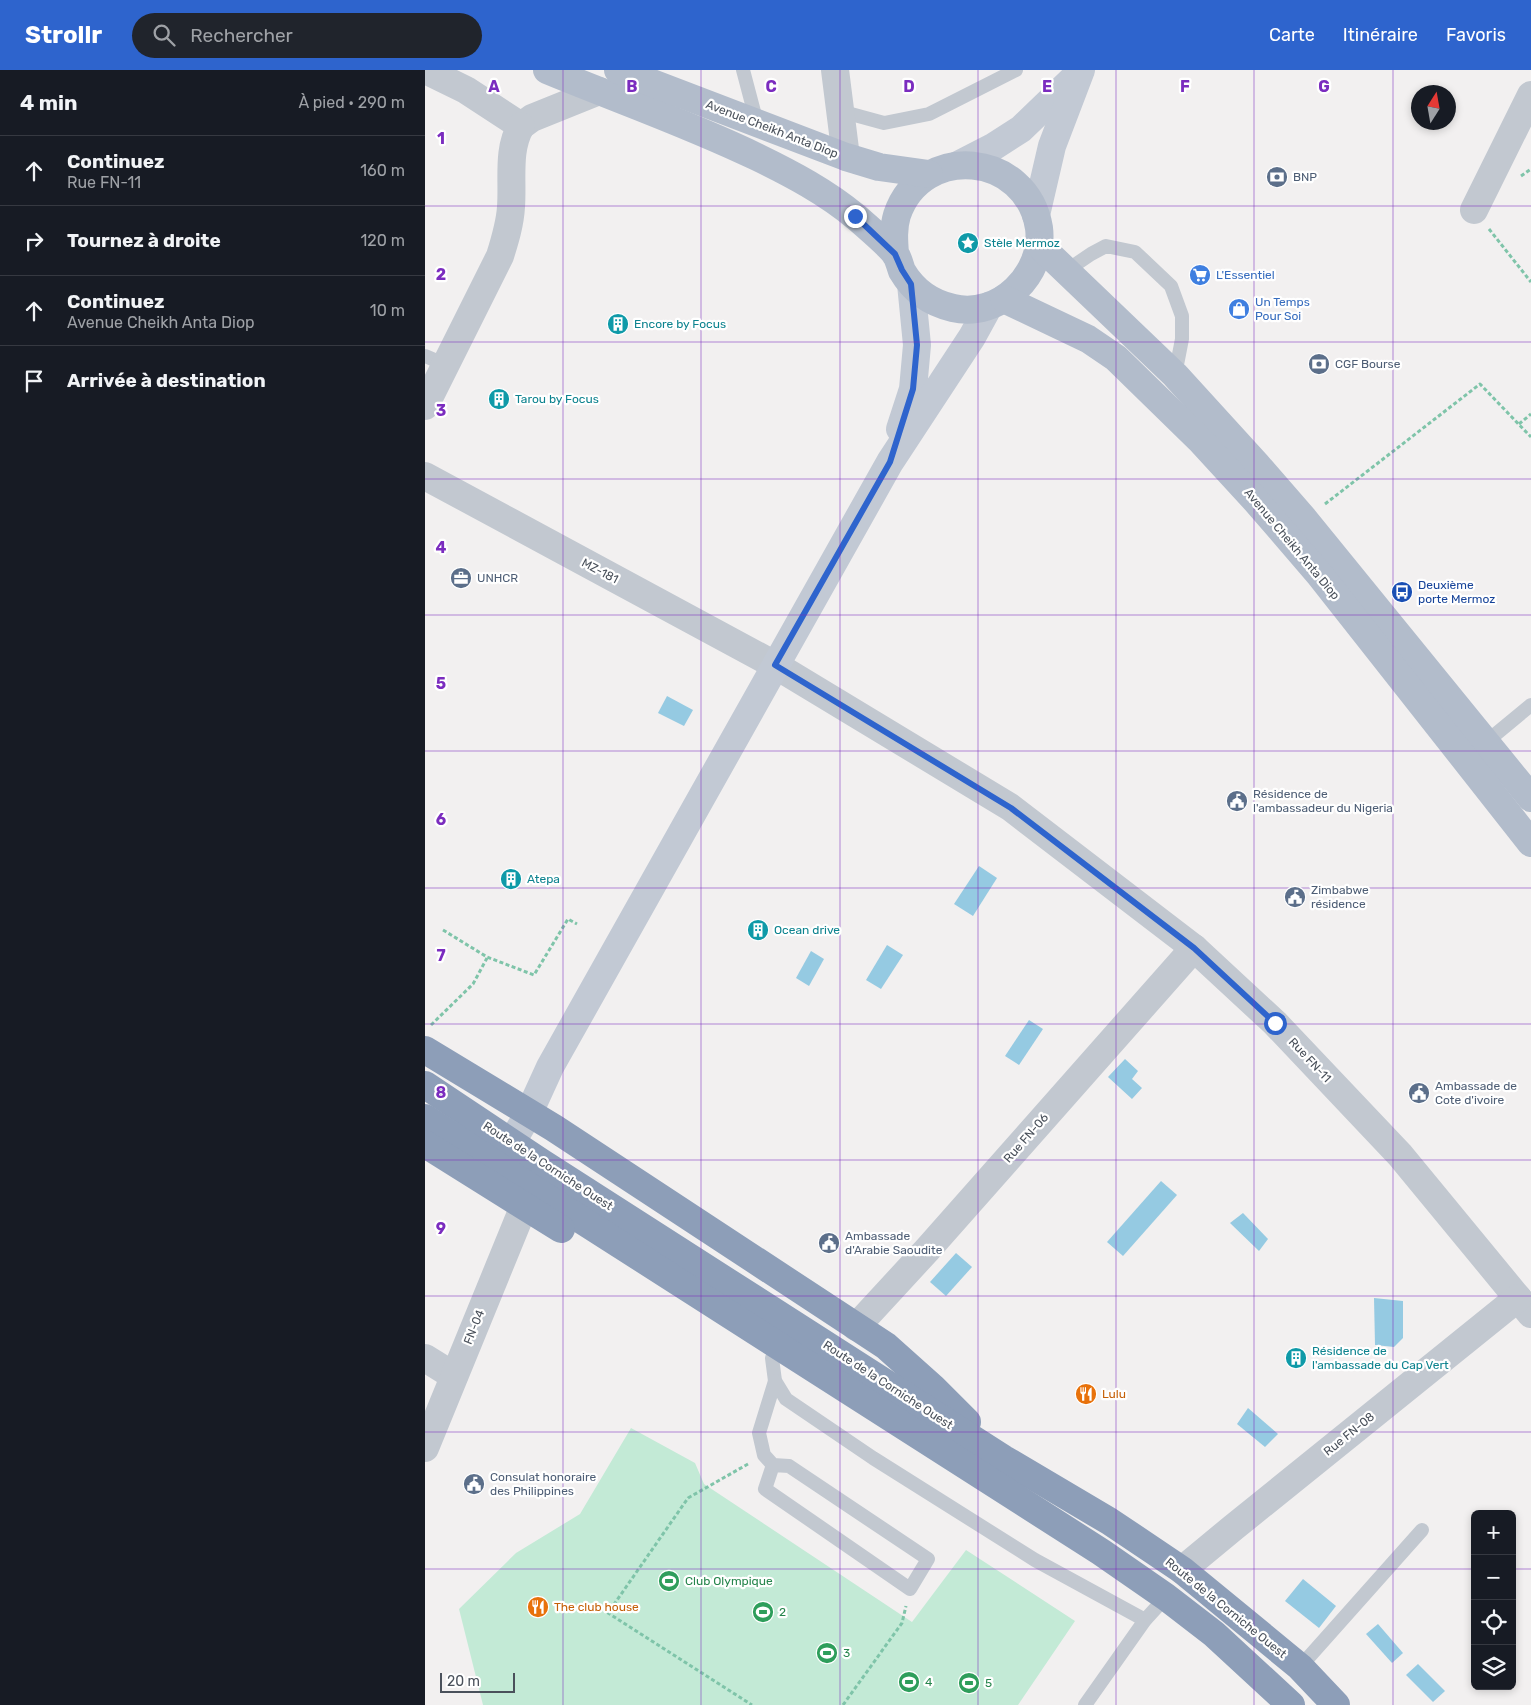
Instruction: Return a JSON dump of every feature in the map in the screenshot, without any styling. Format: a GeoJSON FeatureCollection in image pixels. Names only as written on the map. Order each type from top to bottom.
{"type":"FeatureCollection","features":[{"type":"Feature","properties":{"kind":"highway"},"geometry":{"type":"LineString","coordinates":[[425,1050],[526,1117],[886,1346],[933,1388],[1004,1459]]}},
{"type":"Feature","properties":{"kind":"highway","name":"Route de la Corniche Ouest"},"geometry":{"type":"LineString","coordinates":[[425,1084],[542,1163],[1004,1459],[1109,1521],[1182,1570],[1300,1667],[1336,1705]]}},
{"type":"Feature","properties":{"kind":"highway","name":"Route de la Corniche Ouest"},"geometry":{"type":"LineString","coordinates":[[425,1118],[1101,1552],[1166,1597],[1214,1634],[1291,1705]]}},
{"type":"Feature","properties":{"kind":"highway"},"geometry":{"type":"LineString","coordinates":[[425,1144],[490,1180],[524,1206],[774,1370],[1039,1533],[1077,1549],[1101,1552]]}},
{"type":"Feature","properties":{"kind":"main road"},"geometry":{"type":"LineString","coordinates":[[547,70],[713,136],[802,178],[855,216],[895,254]]}},
{"type":"Feature","properties":{"kind":"main road","name":"Avenue Cheikh Anta Diop"},"geometry":{"type":"LineString","coordinates":[[618,70],[846,157],[879,166],[929,174]]}},
{"type":"Feature","properties":{"kind":"main road"},"geometry":{"type":"LineString","coordinates":[[958,165],[993,147],[1021,128],[1079,72]]}},
{"type":"Feature","properties":{"kind":"main road"},"geometry":{"type":"LineString","coordinates":[[1036,215],[1053,146],[1079,72]]}},
{"type":"Feature","properties":{"kind":"main road"},"geometry":{"type":"LineString","coordinates":[[958,165],[978,165],[997,172],[1014,182],[1028,197],[1036,215],[1039,230],[1039,245],[1035,262],[1028,276],[1017,289],[996,302],[972,309],[955,309],[931,300],[911,284],[895,254],[893,236],[896,217],[903,200],[915,186],[929,174],[943,168],[958,165]]}},
{"type":"Feature","properties":{"kind":"main road","name":"Avenue Cheikh Anta Diop"},"geometry":{"type":"LineString","coordinates":[[1039,245],[1175,376],[1257,465],[1531,798]]}},
{"type":"Feature","properties":{"kind":"main road"},"geometry":{"type":"LineString","coordinates":[[890,462],[913,389],[917,345],[911,284]]}},
{"type":"Feature","properties":{"kind":"main road"},"geometry":{"type":"LineString","coordinates":[[490,1180],[775,665],[890,462],[996,302]]}},
{"type":"Feature","properties":{"kind":"main road","name":"Avenue Cheikh Anta Diop"},"geometry":{"type":"LineString","coordinates":[[996,302],[1087,339],[1116,358],[1201,441],[1319,574],[1531,843]]}},
{"type":"Feature","properties":{"kind":"street"},"geometry":{"type":"LineString","coordinates":[[425,70],[466,90],[521,126]]}},
{"type":"Feature","properties":{"kind":"street"},"geometry":{"type":"LineString","coordinates":[[835,70],[846,157]]}},
{"type":"Feature","properties":{"kind":"street"},"geometry":{"type":"LineString","coordinates":[[425,405],[436,360],[500,256],[507,235],[511,207],[512,146],[516,134],[521,126],[532,118],[599,91]]}},
{"type":"Feature","properties":{"kind":"street"},"geometry":{"type":"LineString","coordinates":[[1474,210],[1531,95]]}},
{"type":"Feature","properties":{"kind":"street","name":"MZ-181"},"geometry":{"type":"LineString","coordinates":[[425,476],[775,665]]}},
{"type":"Feature","properties":{"kind":"street","name":"Rue FN-11"},"geometry":{"type":"LineString","coordinates":[[775,665],[1011,808],[1194,948],[1275,1023],[1400,1155],[1524,1306]]}},
{"type":"Feature","properties":{"kind":"street","name":"Rue FN-06"},"geometry":{"type":"LineString","coordinates":[[856,1327],[927,1250],[1194,948]]}},
{"type":"Feature","properties":{"kind":"street","name":"FN-04"},"geometry":{"type":"LineString","coordinates":[[425,1448],[524,1206]]}},
{"type":"Feature","properties":{"kind":"street","name":"Rue FN-08"},"geometry":{"type":"LineString","coordinates":[[1182,1570],[1234,1527],[1524,1306]]}},
{"type":"Feature","properties":{"kind":"street"},"geometry":{"type":"LineString","coordinates":[[425,1358],[454,1376]]}},
{"type":"Feature","properties":{"kind":"lane"},"geometry":{"type":"LineString","coordinates":[[743,70],[757,123]]}},
{"type":"Feature","properties":{"kind":"lane"},"geometry":{"type":"LineString","coordinates":[[840,111],[884,122],[929,114],[1016,70]]}},
{"type":"Feature","properties":{"kind":"lane"},"geometry":{"type":"LineString","coordinates":[[1066,271],[1105,246],[1135,252],[1171,286],[1181,316],[1182,339],[1175,376]]}},
{"type":"Feature","properties":{"kind":"lane"},"geometry":{"type":"LineString","coordinates":[[1485,743],[1531,705]]}},
{"type":"Feature","properties":{"kind":"lane"},"geometry":{"type":"LineString","coordinates":[[773,1465],[765,1490],[910,1589],[928,1559],[789,1466],[773,1465],[764,1454],[759,1433],[774,1370]]}},
{"type":"Feature","properties":{"kind":"lane"},"geometry":{"type":"LineString","coordinates":[[774,1370],[786,1400],[873,1458],[1035,1560],[1145,1620]]}},
{"type":"Feature","properties":{"kind":"lane"},"geometry":{"type":"LineString","coordinates":[[1300,1667],[1422,1530]]}},
{"type":"Feature","properties":{"kind":"lane"},"geometry":{"type":"LineString","coordinates":[[1085,1705],[1145,1620],[1166,1597]]}},
{"type":"Feature","properties":{"kind":"path"},"geometry":{"type":"LineString","coordinates":[[1474,210],[1531,282]]}},
{"type":"Feature","properties":{"kind":"path"},"geometry":{"type":"LineString","coordinates":[[1304,520],[1480,384],[1531,437]]}},
{"type":"Feature","properties":{"kind":"path"},"geometry":{"type":"LineString","coordinates":[[1519,424],[1531,414]]}},
{"type":"Feature","properties":{"kind":"path"},"geometry":{"type":"LineString","coordinates":[[443,930],[487,957],[534,975],[568,919],[577,924]]}},
{"type":"Feature","properties":{"kind":"path"},"geometry":{"type":"LineString","coordinates":[[425,1030],[473,984],[487,957]]}},
{"type":"Feature","properties":{"kind":"path"},"geometry":{"type":"LineString","coordinates":[[753,1705],[608,1613],[688,1498],[764,1454]]}},
{"type":"Feature","properties":{"kind":"path"},"geometry":{"type":"LineString","coordinates":[[843,1705],[902,1623],[910,1589]]}},
{"type":"Feature","properties":{"kind":"green space","name":"Club Olympique"},"geometry":{"type":"Polygon","coordinates":[[[631,1428],[695,1463],[704,1484],[912,1622],[966,1550],[1075,1621],[1018,1705],[483,1705],[459,1609],[516,1553],[580,1514],[631,1428]]]}},
{"type":"Feature","properties":{"kind":"water"},"geometry":{"type":"Polygon","coordinates":[[[667,696],[693,710],[684,726],[658,713],[667,696]]]}},
{"type":"Feature","properties":{"kind":"water"},"geometry":{"type":"Polygon","coordinates":[[[979,866],[997,878],[973,916],[954,904],[979,866]]]}},
{"type":"Feature","properties":{"kind":"water"},"geometry":{"type":"Polygon","coordinates":[[[887,945],[903,955],[881,989],[866,980],[887,945]]]}},
{"type":"Feature","properties":{"kind":"water"},"geometry":{"type":"Polygon","coordinates":[[[811,951],[824,959],[809,986],[796,978],[811,951]]]}},
{"type":"Feature","properties":{"kind":"water"},"geometry":{"type":"Polygon","coordinates":[[[1029,1020],[1043,1029],[1019,1065],[1005,1056],[1029,1020]]]}},
{"type":"Feature","properties":{"kind":"water"},"geometry":{"type":"Polygon","coordinates":[[[1125,1059],[1138,1071],[1132,1079],[1142,1088],[1132,1099],[1108,1077],[1125,1059]]]}},
{"type":"Feature","properties":{"kind":"water"},"geometry":{"type":"Polygon","coordinates":[[[1161,1181],[1177,1195],[1123,1256],[1107,1242],[1161,1181]]]}},
{"type":"Feature","properties":{"kind":"water"},"geometry":{"type":"Polygon","coordinates":[[[1243,1213],[1268,1239],[1259,1251],[1230,1223],[1243,1213]]]}},
{"type":"Feature","properties":{"kind":"water"},"geometry":{"type":"Polygon","coordinates":[[[956,1253],[972,1267],[946,1296],[930,1282],[956,1253]]]}},
{"type":"Feature","properties":{"kind":"water"},"geometry":{"type":"Polygon","coordinates":[[[1374,1298],[1403,1301],[1403,1338],[1394,1347],[1375,1345],[1374,1298]]]}},
{"type":"Feature","properties":{"kind":"water"},"geometry":{"type":"Polygon","coordinates":[[[1248,1408],[1278,1434],[1265,1447],[1237,1424],[1248,1408]]]}},
{"type":"Feature","properties":{"kind":"water"},"geometry":{"type":"Polygon","coordinates":[[[1303,1579],[1336,1606],[1319,1628],[1285,1601],[1303,1579]]]}},
{"type":"Feature","properties":{"kind":"water"},"geometry":{"type":"Polygon","coordinates":[[[1378,1624],[1403,1653],[1392,1663],[1366,1634],[1378,1624]]]}},
{"type":"Feature","properties":{"kind":"water"},"geometry":{"type":"Polygon","coordinates":[[[1418,1664],[1445,1691],[1433,1702],[1406,1675],[1418,1664]]]}},
{"type":"Feature","properties":{"kind":"place","name":"BNP"},"geometry":{"type":"Point","coordinates":[1277,177]}},
{"type":"Feature","properties":{"kind":"place","name":"Stèle Mermoz"},"geometry":{"type":"Point","coordinates":[968,243]}},
{"type":"Feature","properties":{"kind":"place","name":"L'Essentiel"},"geometry":{"type":"Point","coordinates":[1200,275]}},
{"type":"Feature","properties":{"kind":"place","name":"Un Temps Pour Soi"},"geometry":{"type":"Point","coordinates":[1239,309]}},
{"type":"Feature","properties":{"kind":"place","name":"Encore by Focus"},"geometry":{"type":"Point","coordinates":[618,324]}},
{"type":"Feature","properties":{"kind":"place","name":"CGF Bourse"},"geometry":{"type":"Point","coordinates":[1319,364]}},
{"type":"Feature","properties":{"kind":"place","name":"Tarou by Focus"},"geometry":{"type":"Point","coordinates":[499,399]}},
{"type":"Feature","properties":{"kind":"place","name":"UNHCR"},"geometry":{"type":"Point","coordinates":[461,578]}},
{"type":"Feature","properties":{"kind":"place","name":"Deuxième porte Mermoz"},"geometry":{"type":"Point","coordinates":[1402,592]}},
{"type":"Feature","properties":{"kind":"place","name":"Résidence de l'ambassadeur du Nigeria"},"geometry":{"type":"Point","coordinates":[1237,801]}},
{"type":"Feature","properties":{"kind":"place","name":"Atepa"},"geometry":{"type":"Point","coordinates":[511,879]}},
{"type":"Feature","properties":{"kind":"place","name":"Zimbabwe résidence"},"geometry":{"type":"Point","coordinates":[1295,897]}},
{"type":"Feature","properties":{"kind":"place","name":"Ocean drive"},"geometry":{"type":"Point","coordinates":[758,930]}},
{"type":"Feature","properties":{"kind":"place","name":"Ambassade de Cote d'ivoire"},"geometry":{"type":"Point","coordinates":[1419,1093]}},
{"type":"Feature","properties":{"kind":"place","name":"Ambassade d'Arabie Saoudite"},"geometry":{"type":"Point","coordinates":[829,1243]}},
{"type":"Feature","properties":{"kind":"place","name":"Résidence de l'ambassade du Cap Vert"},"geometry":{"type":"Point","coordinates":[1296,1358]}},
{"type":"Feature","properties":{"kind":"place","name":"Lulu"},"geometry":{"type":"Point","coordinates":[1086,1394]}},
{"type":"Feature","properties":{"kind":"place","name":"Consulat honoraire des Philippines"},"geometry":{"type":"Point","coordinates":[474,1484]}},
{"type":"Feature","properties":{"kind":"place","name":"Club Olympique"},"geometry":{"type":"Point","coordinates":[669,1581]}},
{"type":"Feature","properties":{"kind":"place","name":"The club house"},"geometry":{"type":"Point","coordinates":[538,1607]}},
{"type":"Feature","properties":{"kind":"place","name":"2"},"geometry":{"type":"Point","coordinates":[763,1612]}},
{"type":"Feature","properties":{"kind":"place","name":"3"},"geometry":{"type":"Point","coordinates":[827,1653]}},
{"type":"Feature","properties":{"kind":"place","name":"4"},"geometry":{"type":"Point","coordinates":[909,1682]}},
{"type":"Feature","properties":{"kind":"place","name":"5"},"geometry":{"type":"Point","coordinates":[969,1683]}},
{"type":"Feature","properties":{"kind":"route"},"geometry":{"type":"LineString","coordinates":[[855,216],[895,254],[911,284],[917,345],[913,389],[890,462],[775,665],[1011,808],[1194,948],[1275,1023]]}}]}
